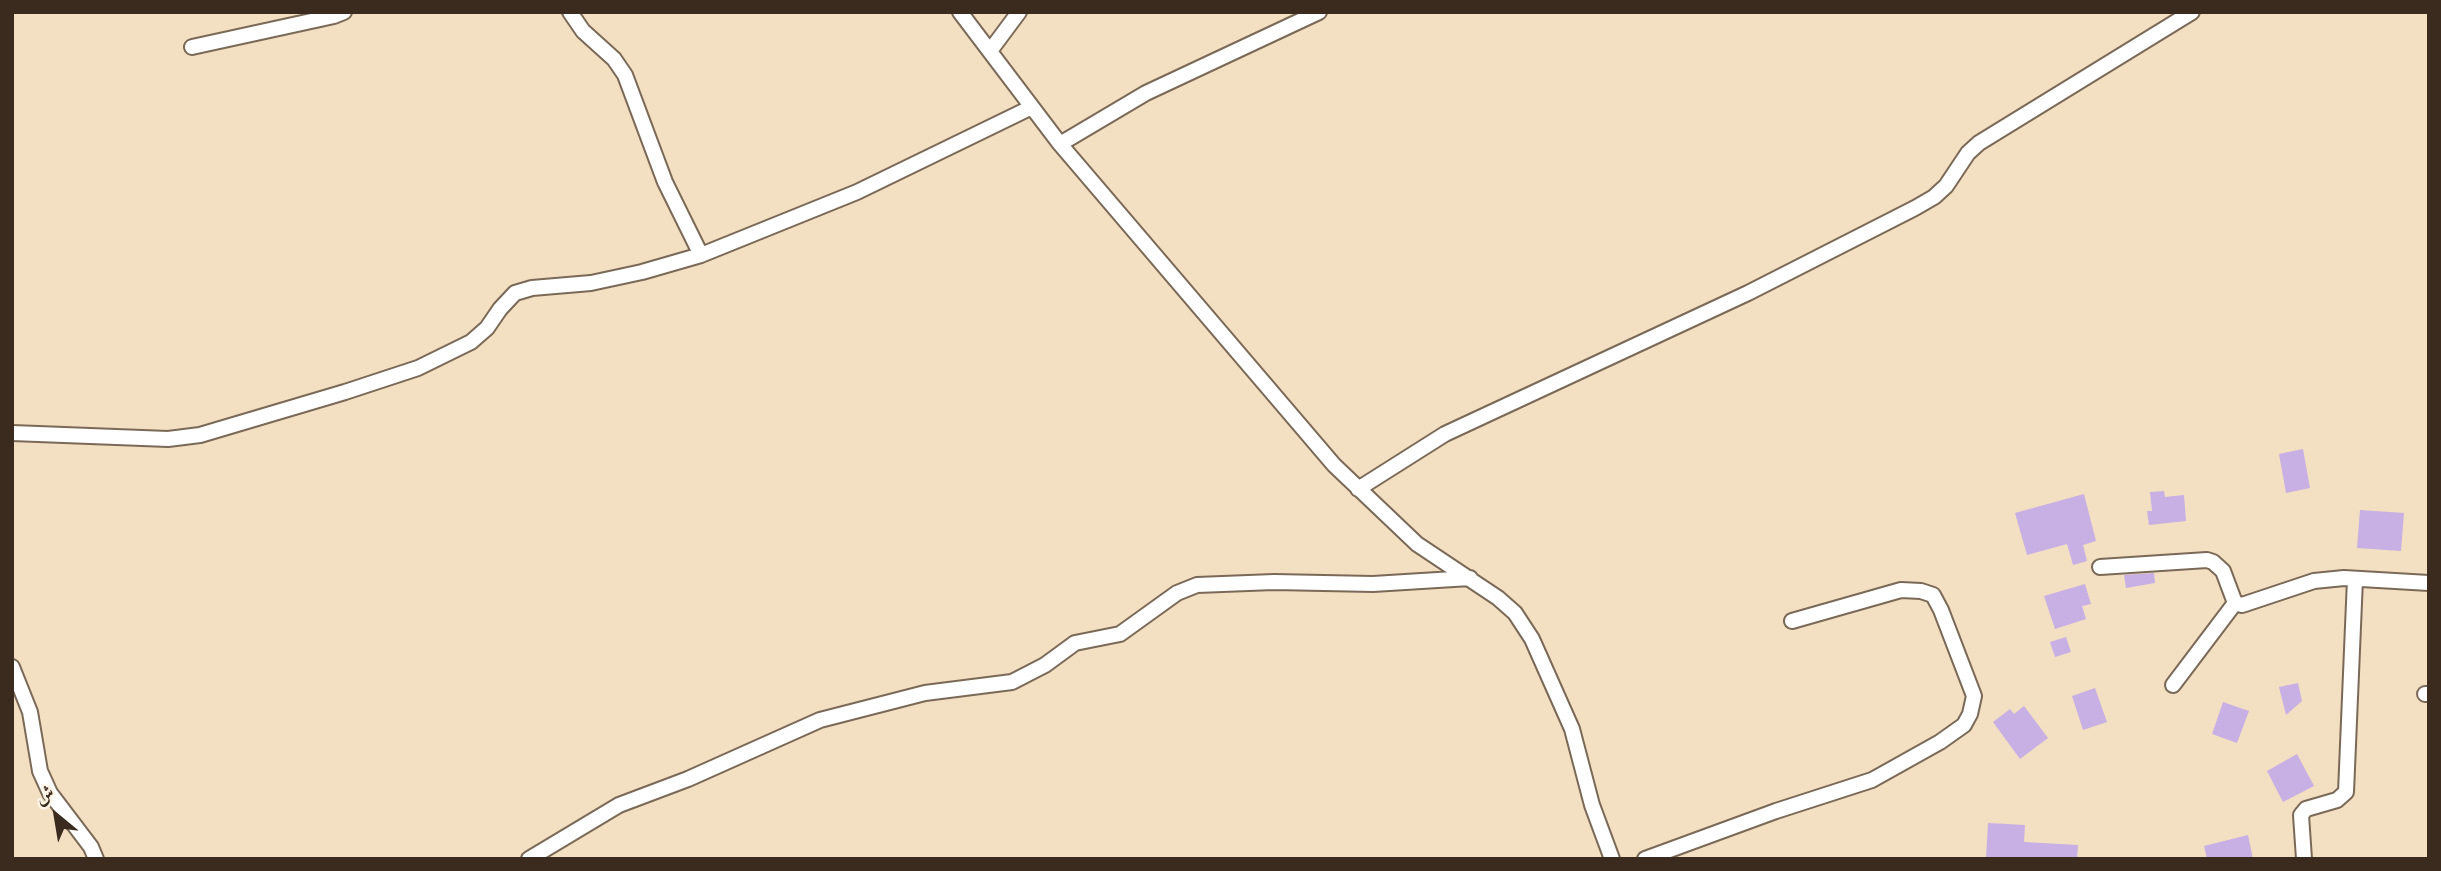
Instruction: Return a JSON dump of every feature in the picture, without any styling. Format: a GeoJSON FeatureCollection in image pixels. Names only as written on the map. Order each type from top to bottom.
{"type":"FeatureCollection","features":[{"type":"Feature","properties":{"kind":"street"},"geometry":{"type":"LineString","coordinates":[[192,47],[344,12]]}},
{"type":"Feature","properties":{"kind":"street"},"geometry":{"type":"LineString","coordinates":[[570,12],[583,31],[614,59],[625,75],[665,182],[701,255]]}},
{"type":"Feature","properties":{"kind":"street"},"geometry":{"type":"LineString","coordinates":[[960,12],[1060,144],[1334,465],[1417,544],[1498,597],[1515,613],[1532,639],[1572,729],[1592,805],[1612,859]]}},
{"type":"Feature","properties":{"kind":"street"},"geometry":{"type":"LineString","coordinates":[[990,51],[1019,12]]}},
{"type":"Feature","properties":{"kind":"street"},"geometry":{"type":"LineString","coordinates":[[1060,144],[1146,93],[1320,12]]}},
{"type":"Feature","properties":{"kind":"street"},"geometry":{"type":"LineString","coordinates":[[1358,489],[1445,434],[1737,298],[1915,208],[1946,186],[1968,153],[1979,143],[2192,12]]}},
{"type":"Feature","properties":{"kind":"street"},"geometry":{"type":"LineString","coordinates":[[12,433],[168,439],[200,435],[345,392],[418,368],[471,342],[487,328],[515,293],[532,288],[591,283],[701,255],[857,192],[1032,107]]}},
{"type":"Feature","properties":{"kind":"street"},"geometry":{"type":"LineString","coordinates":[[2100,567],[2207,560],[2223,571],[2235,603]]}},
{"type":"Feature","properties":{"kind":"street"},"geometry":{"type":"LineString","coordinates":[[529,859],[619,805],[688,779],[820,720],[925,693],[1012,682],[1045,665],[1075,643],[1120,634],[1177,593],[1197,584],[1373,583],[1470,578]]}},
{"type":"Feature","properties":{"kind":"street"},"geometry":{"type":"LineString","coordinates":[[2235,603],[2242,605],[2314,581],[2355,579],[2429,583]]}},
{"type":"Feature","properties":{"kind":"street"},"geometry":{"type":"LineString","coordinates":[[2304,859],[2301,815],[2306,809],[2337,800],[2346,792],[2355,579]]}},
{"type":"Feature","properties":{"kind":"street"},"geometry":{"type":"LineString","coordinates":[[1645,859],[1776,811],[1872,780],[1940,742],[1964,725],[1974,696],[1933,595],[1901,590],[1792,621]]}},
{"type":"Feature","properties":{"kind":"street"},"geometry":{"type":"LineString","coordinates":[[2173,685],[2235,603]]}},
{"type":"Feature","properties":{"kind":"street"},"geometry":{"type":"LineString","coordinates":[[12,667],[30,712],[40,771],[50,793],[91,847],[96,859]]}},
{"type":"Feature","properties":{"kind":"building"},"geometry":{"type":"Polygon","coordinates":[[[2303,449],[2310,488],[2286,493],[2279,454],[2303,449]]]}},
{"type":"Feature","properties":{"kind":"building"},"geometry":{"type":"Polygon","coordinates":[[[2164,491],[2165,497],[2184,495],[2186,521],[2149,525],[2147,511],[2152,511],[2150,492],[2164,491]]]}},
{"type":"Feature","properties":{"kind":"building"},"geometry":{"type":"Polygon","coordinates":[[[2084,494],[2096,541],[2083,545],[2087,561],[2073,565],[2067,544],[2027,555],[2015,513],[2084,494]]]}},
{"type":"Feature","properties":{"kind":"building"},"geometry":{"type":"Polygon","coordinates":[[[2360,510],[2404,513],[2401,551],[2357,548],[2360,510]]]}},
{"type":"Feature","properties":{"kind":"building"},"geometry":{"type":"Polygon","coordinates":[[[2154,573],[2155,583],[2126,588],[2124,575],[2154,573]]]}},
{"type":"Feature","properties":{"kind":"building"},"geometry":{"type":"Polygon","coordinates":[[[2085,584],[2091,604],[2082,606],[2086,619],[2055,629],[2044,596],[2085,584]]]}},
{"type":"Feature","properties":{"kind":"building"},"geometry":{"type":"Polygon","coordinates":[[[2066,637],[2071,652],[2055,657],[2050,642],[2066,637]]]}},
{"type":"Feature","properties":{"kind":"building"},"geometry":{"type":"Polygon","coordinates":[[[2298,683],[2302,701],[2286,715],[2279,687],[2298,683]]]}},
{"type":"Feature","properties":{"kind":"building"},"geometry":{"type":"Polygon","coordinates":[[[2095,688],[2107,722],[2083,730],[2072,696],[2095,688]]]}},
{"type":"Feature","properties":{"kind":"building"},"geometry":{"type":"Polygon","coordinates":[[[2223,702],[2249,711],[2237,743],[2212,734],[2223,702]]]}},
{"type":"Feature","properties":{"kind":"building"},"geometry":{"type":"Polygon","coordinates":[[[2024,706],[2048,738],[2020,759],[1993,722],[2010,709],[2014,714],[2024,706]]]}},
{"type":"Feature","properties":{"kind":"building"},"geometry":{"type":"Polygon","coordinates":[[[2297,754],[2314,786],[2283,802],[2267,771],[2297,754]]]}},
{"type":"Feature","properties":{"kind":"building"},"geometry":{"type":"Polygon","coordinates":[[[1988,823],[2025,825],[2024,842],[2078,845],[2077,859],[1986,858],[1988,823]]]}},
{"type":"Feature","properties":{"kind":"building"},"geometry":{"type":"Polygon","coordinates":[[[2248,835],[2253,859],[2207,859],[2204,846],[2248,835]]]}}]}
